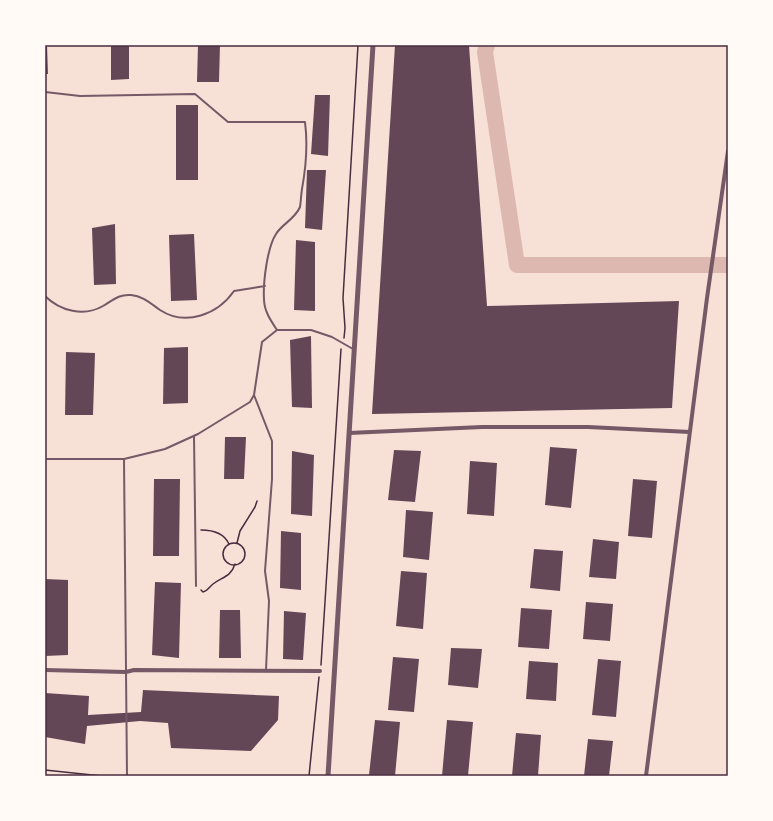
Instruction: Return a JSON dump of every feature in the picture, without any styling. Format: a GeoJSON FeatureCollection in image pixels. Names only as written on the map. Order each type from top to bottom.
{"type":"FeatureCollection","features":[{"type":"Feature","properties":{"kind":"street"},"geometry":{"type":"LineString","coordinates":[[328,776],[373,45]]}},
{"type":"Feature","properties":{"kind":"street"},"geometry":{"type":"LineString","coordinates":[[646,776],[707,298],[728,151]]}},
{"type":"Feature","properties":{"kind":"street"},"geometry":{"type":"LineString","coordinates":[[349,432],[482,427],[588,427],[690,432]]}},
{"type":"Feature","properties":{"kind":"street"},"geometry":{"type":"LineString","coordinates":[[45,670],[126,672],[134,670],[320,671]]}},
{"type":"Feature","properties":{"kind":"lane"},"geometry":{"type":"LineString","coordinates":[[45,92],[80,96],[195,94],[228,122],[305,122],[307,135],[306,165],[299,207],[292,219],[276,233],[271,244],[265,286],[264,300],[266,311],[277,330]]}},
{"type":"Feature","properties":{"kind":"lane"},"geometry":{"type":"LineString","coordinates":[[45,296],[64,310],[76,311],[91,310],[103,306],[121,295],[133,295],[145,298],[160,310],[181,318],[205,316],[228,300],[234,291],[265,286]]}},
{"type":"Feature","properties":{"kind":"lane"},"geometry":{"type":"LineString","coordinates":[[45,459],[124,459],[165,449],[194,436],[250,402],[254,395],[262,342],[277,330],[311,330],[332,337],[354,349]]}},
{"type":"Feature","properties":{"kind":"lane"},"geometry":{"type":"LineString","coordinates":[[254,395],[272,441],[272,479],[265,571],[269,601],[266,671]]}},
{"type":"Feature","properties":{"kind":"lane"},"geometry":{"type":"LineString","coordinates":[[194,436],[196,586]]}},
{"type":"Feature","properties":{"kind":"lane"},"geometry":{"type":"LineString","coordinates":[[124,459],[127,776]]}},
{"type":"Feature","properties":{"kind":"path"},"geometry":{"type":"LineString","coordinates":[[309,776],[320,671],[340,355],[345,328],[343,298],[358,45]]}},
{"type":"Feature","properties":{"kind":"path"},"geometry":{"type":"LineString","coordinates":[[237,543],[240,531],[255,507],[257,501]]}},
{"type":"Feature","properties":{"kind":"path"},"geometry":{"type":"LineString","coordinates":[[195,530],[217,532],[227,540],[229,544]]}},
{"type":"Feature","properties":{"kind":"path"},"geometry":{"type":"LineString","coordinates":[[237,543],[243,546],[245,553],[243,560],[234,564],[229,563],[224,558],[224,551],[229,544],[237,543]]}},
{"type":"Feature","properties":{"kind":"path"},"geometry":{"type":"LineString","coordinates":[[196,586],[203,592],[207,591],[216,582],[233,571],[234,564]]}},
{"type":"Feature","properties":{"kind":"path"},"geometry":{"type":"LineString","coordinates":[[45,770],[102,776]]}},
{"type":"Feature","properties":{"kind":"building"},"geometry":{"type":"Polygon","coordinates":[[[45,45],[47,45],[48,74],[45,74],[45,45]]]}},
{"type":"Feature","properties":{"kind":"building"},"geometry":{"type":"Polygon","coordinates":[[[111,45],[129,45],[129,79],[111,80],[111,45]]]}},
{"type":"Feature","properties":{"kind":"building"},"geometry":{"type":"Polygon","coordinates":[[[198,45],[220,45],[219,82],[197,82],[198,45]]]}},
{"type":"Feature","properties":{"kind":"building"},"geometry":{"type":"Polygon","coordinates":[[[395,45],[469,45],[487,306],[679,301],[672,408],[372,414],[395,45]]]}},
{"type":"Feature","properties":{"kind":"building"},"geometry":{"type":"Polygon","coordinates":[[[315,95],[330,95],[328,156],[311,154],[315,95]]]}},
{"type":"Feature","properties":{"kind":"building"},"geometry":{"type":"Polygon","coordinates":[[[176,105],[198,105],[198,180],[176,180],[176,105]]]}},
{"type":"Feature","properties":{"kind":"building"},"geometry":{"type":"Polygon","coordinates":[[[307,170],[326,170],[322,230],[305,228],[307,170]]]}},
{"type":"Feature","properties":{"kind":"building"},"geometry":{"type":"Polygon","coordinates":[[[115,224],[116,284],[94,285],[92,228],[115,224]]]}},
{"type":"Feature","properties":{"kind":"building"},"geometry":{"type":"Polygon","coordinates":[[[194,234],[197,300],[171,301],[169,235],[194,234]]]}},
{"type":"Feature","properties":{"kind":"building"},"geometry":{"type":"Polygon","coordinates":[[[296,240],[315,242],[315,311],[294,310],[296,240]]]}},
{"type":"Feature","properties":{"kind":"building"},"geometry":{"type":"Polygon","coordinates":[[[311,336],[312,408],[292,407],[290,340],[311,336]]]}},
{"type":"Feature","properties":{"kind":"building"},"geometry":{"type":"Polygon","coordinates":[[[188,347],[188,403],[163,404],[164,348],[188,347]]]}},
{"type":"Feature","properties":{"kind":"building"},"geometry":{"type":"Polygon","coordinates":[[[66,352],[95,353],[93,415],[65,415],[66,352]]]}},
{"type":"Feature","properties":{"kind":"building"},"geometry":{"type":"Polygon","coordinates":[[[225,437],[246,437],[244,479],[224,479],[225,437]]]}},
{"type":"Feature","properties":{"kind":"building"},"geometry":{"type":"Polygon","coordinates":[[[550,447],[577,449],[571,508],[545,505],[550,447]]]}},
{"type":"Feature","properties":{"kind":"building"},"geometry":{"type":"Polygon","coordinates":[[[394,450],[421,451],[415,502],[388,500],[394,450]]]}},
{"type":"Feature","properties":{"kind":"building"},"geometry":{"type":"Polygon","coordinates":[[[292,451],[314,455],[312,516],[291,514],[292,451]]]}},
{"type":"Feature","properties":{"kind":"building"},"geometry":{"type":"Polygon","coordinates":[[[470,461],[497,463],[494,516],[467,514],[470,461]]]}},
{"type":"Feature","properties":{"kind":"building"},"geometry":{"type":"Polygon","coordinates":[[[154,479],[180,479],[179,556],[153,556],[154,479]]]}},
{"type":"Feature","properties":{"kind":"building"},"geometry":{"type":"Polygon","coordinates":[[[633,479],[657,481],[652,538],[628,536],[633,479]]]}},
{"type":"Feature","properties":{"kind":"building"},"geometry":{"type":"Polygon","coordinates":[[[406,510],[433,512],[429,560],[403,557],[406,510]]]}},
{"type":"Feature","properties":{"kind":"building"},"geometry":{"type":"Polygon","coordinates":[[[281,531],[301,533],[301,590],[280,588],[281,531]]]}},
{"type":"Feature","properties":{"kind":"building"},"geometry":{"type":"Polygon","coordinates":[[[593,539],[619,542],[616,579],[589,577],[593,539]]]}},
{"type":"Feature","properties":{"kind":"building"},"geometry":{"type":"Polygon","coordinates":[[[534,549],[563,551],[560,591],[530,588],[534,549]]]}},
{"type":"Feature","properties":{"kind":"building"},"geometry":{"type":"Polygon","coordinates":[[[401,571],[427,573],[423,629],[396,626],[401,571]]]}},
{"type":"Feature","properties":{"kind":"building"},"geometry":{"type":"Polygon","coordinates":[[[45,579],[68,580],[68,655],[45,656],[45,579]]]}},
{"type":"Feature","properties":{"kind":"building"},"geometry":{"type":"Polygon","coordinates":[[[155,582],[181,583],[179,658],[152,655],[155,582]]]}},
{"type":"Feature","properties":{"kind":"building"},"geometry":{"type":"Polygon","coordinates":[[[586,602],[613,604],[610,641],[583,639],[586,602]]]}},
{"type":"Feature","properties":{"kind":"building"},"geometry":{"type":"Polygon","coordinates":[[[521,608],[552,610],[549,649],[518,647],[521,608]]]}},
{"type":"Feature","properties":{"kind":"building"},"geometry":{"type":"Polygon","coordinates":[[[220,610],[240,610],[241,658],[219,658],[220,610]]]}},
{"type":"Feature","properties":{"kind":"building"},"geometry":{"type":"Polygon","coordinates":[[[284,611],[306,613],[303,660],[283,659],[284,611]]]}},
{"type":"Feature","properties":{"kind":"building"},"geometry":{"type":"Polygon","coordinates":[[[451,648],[482,649],[478,688],[448,685],[451,648]]]}},
{"type":"Feature","properties":{"kind":"building"},"geometry":{"type":"Polygon","coordinates":[[[393,657],[419,659],[414,712],[388,710],[393,657]]]}},
{"type":"Feature","properties":{"kind":"building"},"geometry":{"type":"Polygon","coordinates":[[[598,659],[621,661],[616,717],[592,715],[598,659]]]}},
{"type":"Feature","properties":{"kind":"building"},"geometry":{"type":"Polygon","coordinates":[[[529,661],[558,663],[556,701],[526,699],[529,661]]]}},
{"type":"Feature","properties":{"kind":"building"},"geometry":{"type":"Polygon","coordinates":[[[143,690],[279,696],[278,720],[251,751],[171,748],[168,723],[140,721],[87,726],[85,744],[45,737],[45,693],[89,696],[88,715],[141,712],[143,690]]]}},
{"type":"Feature","properties":{"kind":"building"},"geometry":{"type":"Polygon","coordinates":[[[375,720],[400,722],[395,776],[369,775],[375,720]]]}},
{"type":"Feature","properties":{"kind":"building"},"geometry":{"type":"Polygon","coordinates":[[[447,720],[473,722],[468,776],[442,776],[447,720]]]}},
{"type":"Feature","properties":{"kind":"building"},"geometry":{"type":"Polygon","coordinates":[[[516,733],[541,735],[538,776],[512,776],[516,733]]]}},
{"type":"Feature","properties":{"kind":"building"},"geometry":{"type":"Polygon","coordinates":[[[588,739],[613,741],[609,776],[584,776],[588,739]]]}},
{"type":"Feature","properties":{"kind":"waterway"},"geometry":{"type":"LineString","coordinates":[[487,45],[485,52],[517,265],[728,265]]}}]}
